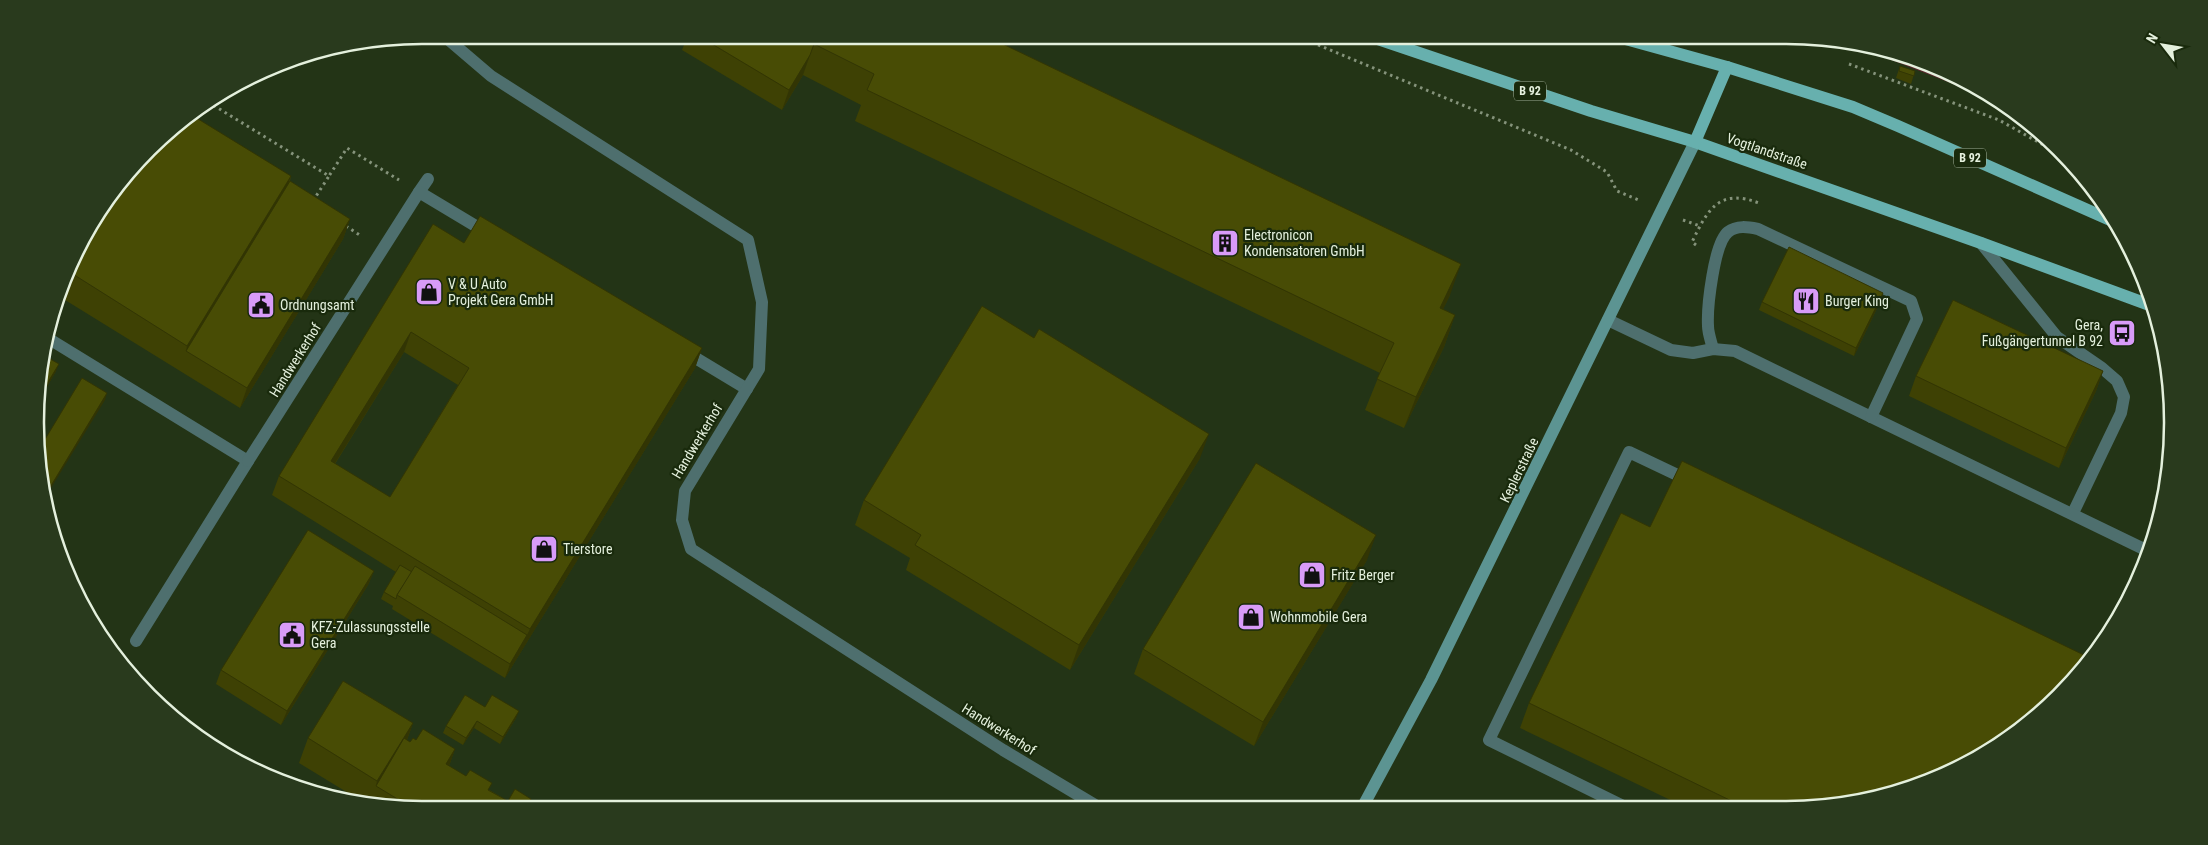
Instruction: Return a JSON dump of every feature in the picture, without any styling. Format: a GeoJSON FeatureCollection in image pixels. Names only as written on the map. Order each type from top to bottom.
{"type":"FeatureCollection","features":[{"type":"Feature","properties":{"kind":"main road","name":"Vogtlandstraße"},"geometry":{"type":"LineString","coordinates":[[1393,44],[1591,111],[1695,142],[1981,243],[2145,304]]}},
{"type":"Feature","properties":{"kind":"main road","name":"B 92"},"geometry":{"type":"LineString","coordinates":[[1643,44],[1728,67],[1835,101],[1898,126],[2103,217]]}},
{"type":"Feature","properties":{"kind":"main road"},"geometry":{"type":"LineString","coordinates":[[1695,142],[1728,67]]}},
{"type":"Feature","properties":{"kind":"main road","name":"Keplerstraße"},"geometry":{"type":"LineString","coordinates":[[1370,801],[1436,671],[1695,142]]}},
{"type":"Feature","properties":{"kind":"street","name":"Handwerkerhof"},"geometry":{"type":"LineString","coordinates":[[454,44],[491,76],[748,240],[762,302],[759,369],[685,491],[682,520],[691,549],[1003,750],[1088,801]]}},
{"type":"Feature","properties":{"kind":"street","name":"Handwerkerhof"},"geometry":{"type":"LineString","coordinates":[[136,641],[428,179]]}},
{"type":"Feature","properties":{"kind":"street"},"geometry":{"type":"LineString","coordinates":[[419,192],[503,243]]}},
{"type":"Feature","properties":{"kind":"street"},"geometry":{"type":"LineString","coordinates":[[1713,349],[1708,326],[1714,266],[1720,244],[1728,232],[1742,226],[1758,229],[1911,301],[1917,319],[1871,417]]}},
{"type":"Feature","properties":{"kind":"street"},"geometry":{"type":"LineString","coordinates":[[1981,243],[2057,337],[2102,368],[2117,381],[2124,397],[2121,413],[2073,513]]}},
{"type":"Feature","properties":{"kind":"street"},"geometry":{"type":"LineString","coordinates":[[1608,320],[1671,350],[1693,353],[1713,349],[1734,352],[2073,513],[2142,548]]}},
{"type":"Feature","properties":{"kind":"street"},"geometry":{"type":"LineString","coordinates":[[53,341],[248,461]]}},
{"type":"Feature","properties":{"kind":"street"},"geometry":{"type":"LineString","coordinates":[[671,344],[747,389]]}},
{"type":"Feature","properties":{"kind":"street"},"geometry":{"type":"LineString","coordinates":[[1614,801],[1489,740],[1629,452],[1701,487]]}},
{"type":"Feature","properties":{"kind":"path"},"geometry":{"type":"LineString","coordinates":[[1316,44],[1571,150],[1607,172],[1618,191]]}},
{"type":"Feature","properties":{"kind":"path"},"geometry":{"type":"LineString","coordinates":[[1849,64],[1998,120],[2042,144]]}},
{"type":"Feature","properties":{"kind":"path"},"geometry":{"type":"LineString","coordinates":[[215,106],[329,176]]}},
{"type":"Feature","properties":{"kind":"path"},"geometry":{"type":"LineString","coordinates":[[310,205],[347,148],[419,192]]}},
{"type":"Feature","properties":{"kind":"path"},"geometry":{"type":"LineString","coordinates":[[339,222],[361,236]]}},
{"type":"Feature","properties":{"kind":"path"},"geometry":{"type":"LineString","coordinates":[[1692,242],[1700,226]]}},
{"type":"Feature","properties":{"kind":"shaded area"},"geometry":{"type":"Polygon","coordinates":[[[1883,57],[1907,64],[1961,87],[1883,57]]]}},
{"type":"Feature","properties":{"kind":"building"},"geometry":{"type":"Polygon","coordinates":[[[712,44],[814,44],[810,55],[789,90],[712,44]]]}},
{"type":"Feature","properties":{"kind":"building","name":"Electronicon Kondensatoren GmbH"},"geometry":{"type":"Polygon","coordinates":[[[814,44],[1003,44],[1461,264],[1440,308],[1455,315],[1416,397],[1377,379],[1394,343],[867,90],[874,74],[814,44]]]}},
{"type":"Feature","properties":{"kind":"building"},"geometry":{"type":"Polygon","coordinates":[[[1900,66],[1915,71],[1914,76],[1899,71],[1900,66]]]}},
{"type":"Feature","properties":{"kind":"building"},"geometry":{"type":"Polygon","coordinates":[[[197,118],[291,176],[187,346],[74,275],[94,233],[122,192],[155,155],[197,118]]]}},
{"type":"Feature","properties":{"kind":"building","name":"Ordnungsamt"},"geometry":{"type":"Polygon","coordinates":[[[290,181],[350,219],[247,388],[186,351],[290,181]]]}},
{"type":"Feature","properties":{"kind":"building"},"geometry":{"type":"Polygon","coordinates":[[[480,216],[702,348],[530,629],[279,476],[433,224],[464,243],[480,216]],[[411,332],[331,461],[390,497],[469,368],[411,332]]]}},
{"type":"Feature","properties":{"kind":"building"},"geometry":{"type":"Polygon","coordinates":[[[1789,247],[1883,293],[1856,348],[1762,302],[1789,247]]]}},
{"type":"Feature","properties":{"kind":"building"},"geometry":{"type":"Polygon","coordinates":[[[1953,300],[2103,371],[2066,448],[1916,376],[1953,300]]]}},
{"type":"Feature","properties":{"kind":"building"},"geometry":{"type":"Polygon","coordinates":[[[982,306],[1034,338],[1039,329],[1209,434],[1079,645],[915,545],[921,535],[864,500],[982,306]]]}},
{"type":"Feature","properties":{"kind":"building"},"geometry":{"type":"Polygon","coordinates":[[[2116,326],[2131,331],[2130,336],[2115,331],[2116,326]]]}},
{"type":"Feature","properties":{"kind":"building"},"geometry":{"type":"Polygon","coordinates":[[[49,359],[59,364],[46,385],[49,359]]]}},
{"type":"Feature","properties":{"kind":"building"},"geometry":{"type":"Polygon","coordinates":[[[82,378],[107,393],[50,488],[45,440],[82,378]]]}},
{"type":"Feature","properties":{"kind":"building"},"geometry":{"type":"Polygon","coordinates":[[[1682,461],[2084,655],[2053,690],[2016,723],[1975,751],[1930,772],[1884,788],[1835,798],[1786,801],[1732,801],[1529,703],[1621,513],[1650,527],[1682,461]]]}},
{"type":"Feature","properties":{"kind":"building","name":"Wohnmobile Gera"},"geometry":{"type":"Polygon","coordinates":[[[1256,463],[1376,535],[1263,722],[1143,649],[1256,463]]]}},
{"type":"Feature","properties":{"kind":"building","name":"KFZ-Zulassungsstelle Gera"},"geometry":{"type":"Polygon","coordinates":[[[308,530],[374,571],[287,711],[221,670],[308,530]]]}},
{"type":"Feature","properties":{"kind":"building"},"geometry":{"type":"Polygon","coordinates":[[[400,565],[412,572],[396,599],[384,592],[400,565]]]}},
{"type":"Feature","properties":{"kind":"building"},"geometry":{"type":"Polygon","coordinates":[[[415,566],[527,635],[510,664],[397,595],[415,566]]]}},
{"type":"Feature","properties":{"kind":"building"},"geometry":{"type":"Polygon","coordinates":[[[343,681],[413,723],[377,781],[308,738],[343,681]]]}},
{"type":"Feature","properties":{"kind":"building"},"geometry":{"type":"Polygon","coordinates":[[[465,695],[485,707],[492,695],[519,711],[503,737],[477,721],[466,738],[446,726],[465,695]]]}},
{"type":"Feature","properties":{"kind":"building"},"geometry":{"type":"Polygon","coordinates":[[[423,729],[455,749],[446,764],[466,776],[470,770],[492,783],[488,790],[508,801],[399,800],[376,786],[404,738],[410,742],[413,738],[416,740],[423,729]]]}},
{"type":"Feature","properties":{"kind":"building"},"geometry":{"type":"Polygon","coordinates":[[[515,789],[531,799],[530,801],[508,801],[515,789]]]}},
{"type":"Feature","properties":{"kind":"place","name":"Electronicon Kondensatoren GmbH"},"geometry":{"type":"Point","coordinates":[1225,243]}},
{"type":"Feature","properties":{"kind":"place","name":"V & U Auto Projekt Gera GmbH"},"geometry":{"type":"Point","coordinates":[429,292]}},
{"type":"Feature","properties":{"kind":"place","name":"Burger King"},"geometry":{"type":"Point","coordinates":[1806,301]}},
{"type":"Feature","properties":{"kind":"place","name":"Ordnungsamt"},"geometry":{"type":"Point","coordinates":[261,305]}},
{"type":"Feature","properties":{"kind":"place","name":"Gera, Fußgängertunnel B 92"},"geometry":{"type":"Point","coordinates":[2122,333]}},
{"type":"Feature","properties":{"kind":"place","name":"Tierstore"},"geometry":{"type":"Point","coordinates":[544,549]}},
{"type":"Feature","properties":{"kind":"place","name":"Fritz Berger"},"geometry":{"type":"Point","coordinates":[1312,575]}},
{"type":"Feature","properties":{"kind":"place","name":"Wohnmobile Gera"},"geometry":{"type":"Point","coordinates":[1251,617]}},
{"type":"Feature","properties":{"kind":"place","name":"KFZ-Zulassungsstelle Gera"},"geometry":{"type":"Point","coordinates":[292,635]}}]}
